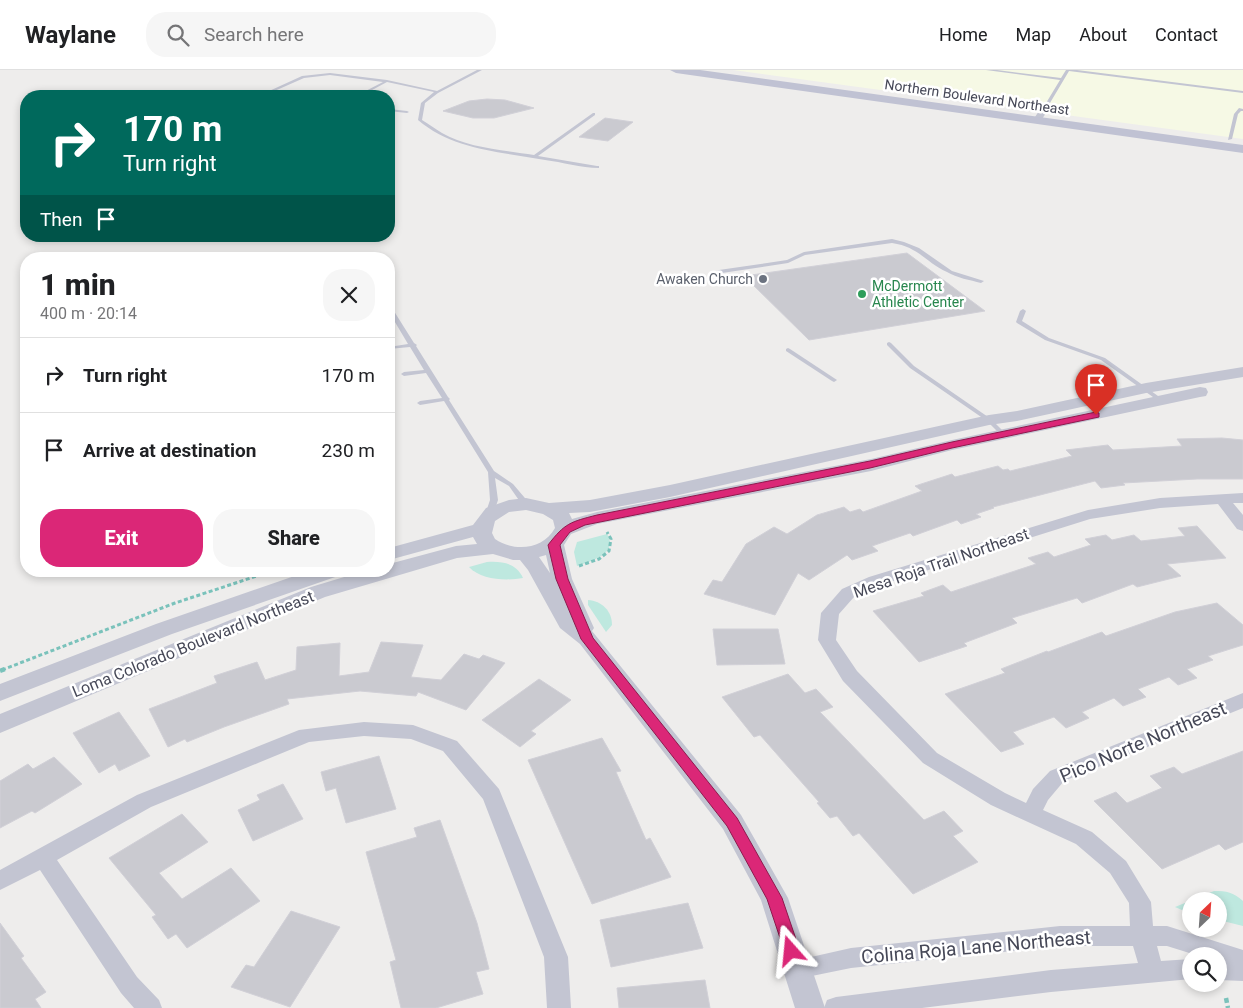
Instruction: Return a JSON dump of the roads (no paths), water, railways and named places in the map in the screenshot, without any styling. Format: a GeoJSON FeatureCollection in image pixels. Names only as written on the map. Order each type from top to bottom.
{"type":"FeatureCollection","features":[{"type":"Feature","properties":{"kind":"main road","name":"Northern Boulevard Northeast"},"geometry":{"type":"LineString","coordinates":[[676,70],[1040,117],[1243,140]]}},
{"type":"Feature","properties":{"kind":"main road","name":"Northern Boulevard Northeast"},"geometry":{"type":"LineString","coordinates":[[719,70],[1243,149]]}},
{"type":"Feature","properties":{"kind":"street"},"geometry":{"type":"LineString","coordinates":[[395,552],[485,522],[512,505],[526,504],[550,509],[590,506],[988,420],[1018,416],[1146,388],[1243,372]]}},
{"type":"Feature","properties":{"kind":"street","name":"Loma Colorado Boulevard Northeast"},"geometry":{"type":"LineString","coordinates":[[395,569],[456,552],[494,548],[514,554],[526,554],[546,549],[559,537],[581,522],[597,518],[870,465],[952,445],[1243,382]]}},
{"type":"Feature","properties":{"kind":"street","name":"Mesa Roja Trail Northeast"},"geometry":{"type":"LineString","coordinates":[[1152,972],[1142,936],[1140,902],[1118,867],[1084,838],[998,799],[930,758],[850,676],[827,640],[830,613],[848,593],[874,581],[1088,515],[1160,503],[1243,498]]}},
{"type":"Feature","properties":{"kind":"street"},"geometry":{"type":"LineString","coordinates":[[1222,499],[1243,526]]}},
{"type":"Feature","properties":{"kind":"street"},"geometry":{"type":"LineString","coordinates":[[550,509],[559,515],[564,522],[559,537],[562,579],[588,639]]}},
{"type":"Feature","properties":{"kind":"street"},"geometry":{"type":"LineString","coordinates":[[485,522],[482,536],[494,548]]}},
{"type":"Feature","properties":{"kind":"street"},"geometry":{"type":"LineString","coordinates":[[526,554],[568,623],[588,639],[732,822],[774,898],[810,1008]]}},
{"type":"Feature","properties":{"kind":"street","name":"Loma Colorado Boulevard Northeast"},"geometry":{"type":"LineString","coordinates":[[0,693],[51,671],[216,609],[313,577]]}},
{"type":"Feature","properties":{"kind":"street","name":"Loma Colorado Boulevard Northeast"},"geometry":{"type":"LineString","coordinates":[[0,724],[318,592],[368,577]]}},
{"type":"Feature","properties":{"kind":"street","name":"Pico Norte Northeast"},"geometry":{"type":"LineString","coordinates":[[1031,814],[1040,795],[1057,776],[1243,700]]}},
{"type":"Feature","properties":{"kind":"street"},"geometry":{"type":"LineString","coordinates":[[0,881],[144,801],[306,735],[364,729],[413,732],[450,746],[492,795],[556,957],[560,1008]]}},
{"type":"Feature","properties":{"kind":"street"},"geometry":{"type":"LineString","coordinates":[[43,857],[129,985],[150,1008]]}},
{"type":"Feature","properties":{"kind":"street","name":"Colina Roja Lane Northeast"},"geometry":{"type":"LineString","coordinates":[[797,968],[851,958],[1060,936],[1167,936],[1243,960]]}},
{"type":"Feature","properties":{"kind":"street"},"geometry":{"type":"LineString","coordinates":[[836,1008],[1051,981],[1182,970]]}},
{"type":"Feature","properties":{"kind":"street"},"geometry":{"type":"LineString","coordinates":[[1227,970],[1243,971]]}},
{"type":"Feature","properties":{"kind":"lane"},"geometry":{"type":"LineString","coordinates":[[988,70],[1062,79]]}},
{"type":"Feature","properties":{"kind":"lane"},"geometry":{"type":"LineString","coordinates":[[1040,117],[1068,70],[1243,92]]}},
{"type":"Feature","properties":{"kind":"lane"},"geometry":{"type":"LineString","coordinates":[[476,71],[437,92],[423,103],[420,120],[440,134],[456,141],[485,148],[597,167]]}},
{"type":"Feature","properties":{"kind":"lane"},"geometry":{"type":"LineString","coordinates":[[273,90],[302,77],[330,74],[388,81],[437,92]]}},
{"type":"Feature","properties":{"kind":"lane"},"geometry":{"type":"LineString","coordinates":[[370,90],[388,81]]}},
{"type":"Feature","properties":{"kind":"lane"},"geometry":{"type":"LineString","coordinates":[[1230,139],[1236,114],[1243,110]]}},
{"type":"Feature","properties":{"kind":"lane"},"geometry":{"type":"LineString","coordinates":[[395,111],[407,112]]}},
{"type":"Feature","properties":{"kind":"lane"},"geometry":{"type":"LineString","coordinates":[[534,156],[594,114]]}},
{"type":"Feature","properties":{"kind":"lane"},"geometry":{"type":"LineString","coordinates":[[718,280],[719,272],[788,261],[804,254],[892,241],[905,242],[914,246],[950,271],[981,281]]}},
{"type":"Feature","properties":{"kind":"lane"},"geometry":{"type":"LineString","coordinates":[[1022,311],[1018,322],[1048,339],[1103,359],[1162,400]]}},
{"type":"Feature","properties":{"kind":"lane"},"geometry":{"type":"LineString","coordinates":[[395,318],[414,345],[491,472],[494,500],[485,522]]}},
{"type":"Feature","properties":{"kind":"lane"},"geometry":{"type":"LineString","coordinates":[[889,344],[912,367],[988,420],[1004,435]]}},
{"type":"Feature","properties":{"kind":"lane"},"geometry":{"type":"LineString","coordinates":[[395,347],[414,345]]}},
{"type":"Feature","properties":{"kind":"lane"},"geometry":{"type":"LineString","coordinates":[[788,350],[834,380]]}},
{"type":"Feature","properties":{"kind":"lane"},"geometry":{"type":"LineString","coordinates":[[404,374],[429,371]]}},
{"type":"Feature","properties":{"kind":"lane"},"geometry":{"type":"LineString","coordinates":[[420,403],[447,399]]}},
{"type":"Feature","properties":{"kind":"lane"},"geometry":{"type":"LineString","coordinates":[[491,472],[511,485],[526,504]]}},
{"type":"Feature","properties":{"kind":"place","name":"Awaken Church"},"geometry":{"type":"Point","coordinates":[763,279]}},
{"type":"Feature","properties":{"kind":"place","name":"McDermott Athletic Center"},"geometry":{"type":"Point","coordinates":[862,294]}}]}
